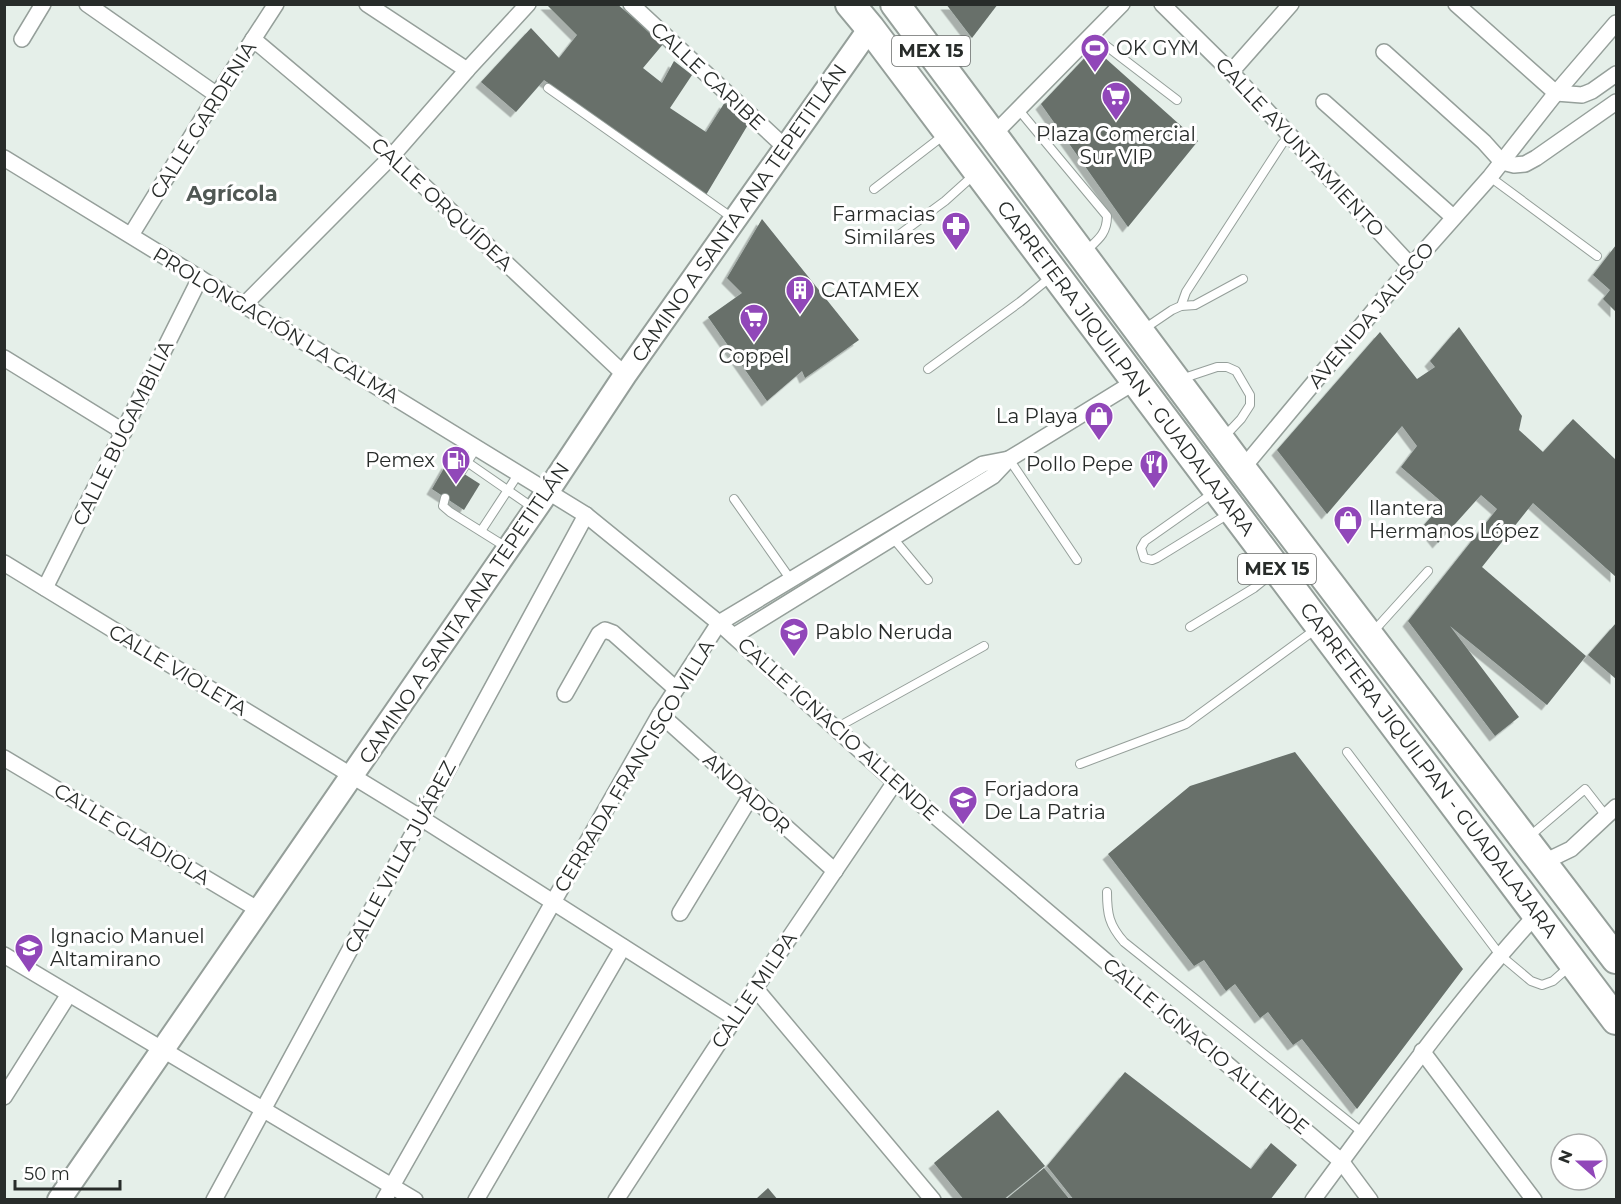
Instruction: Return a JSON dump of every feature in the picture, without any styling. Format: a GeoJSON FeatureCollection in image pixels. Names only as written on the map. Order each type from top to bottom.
{"type":"FeatureCollection","features":[{"type":"Feature","properties":{"kind":"highway","name":"CARRETERA JIQUILPAN - GUADALAJARA"},"geometry":{"type":"LineString","coordinates":[[849,4],[870,28],[1617,1020]]}},
{"type":"Feature","properties":{"kind":"highway","name":"CARRETERA JIQUILPAN - GUADALAJARA"},"geometry":{"type":"LineString","coordinates":[[895,4],[1176,382],[1617,959]]}},
{"type":"Feature","properties":{"kind":"street"},"geometry":{"type":"LineString","coordinates":[[22,39],[43,4]]}},
{"type":"Feature","properties":{"kind":"street"},"geometry":{"type":"LineString","coordinates":[[87,4],[217,95]]}},
{"type":"Feature","properties":{"kind":"street","name":"CALLE GARDENIA"},"geometry":{"type":"LineString","coordinates":[[131,236],[217,95],[276,4]]}},
{"type":"Feature","properties":{"kind":"street"},"geometry":{"type":"LineString","coordinates":[[368,4],[467,70]]}},
{"type":"Feature","properties":{"kind":"street"},"geometry":{"type":"LineString","coordinates":[[244,305],[392,156],[528,4]]}},
{"type":"Feature","properties":{"kind":"street","name":"CALLE CARIBE"},"geometry":{"type":"LineString","coordinates":[[631,4],[786,148]]}},
{"type":"Feature","properties":{"kind":"street"},"geometry":{"type":"LineString","coordinates":[[992,136],[1122,4]]}},
{"type":"Feature","properties":{"kind":"street","name":"CALLE AYUNTAMIENTO"},"geometry":{"type":"LineString","coordinates":[[1162,4],[1231,72],[1411,266]]}},
{"type":"Feature","properties":{"kind":"street"},"geometry":{"type":"LineString","coordinates":[[1231,72],[1291,4]]}},
{"type":"Feature","properties":{"kind":"street"},"geometry":{"type":"LineString","coordinates":[[1456,4],[1556,93],[1582,95],[1617,74]]}},
{"type":"Feature","properties":{"kind":"street","name":"AVENIDA JALISCO"},"geometry":{"type":"LineString","coordinates":[[1242,469],[1411,266],[1490,177],[1556,93],[1617,23]]}},
{"type":"Feature","properties":{"kind":"street","name":"CAMINO A SANTA ANA TEPETITLÁN"},"geometry":{"type":"LineString","coordinates":[[59,1200],[161,1049],[542,500],[625,375],[870,28]]}},
{"type":"Feature","properties":{"kind":"street","name":"CALLE ORQUÍDEA"},"geometry":{"type":"LineString","coordinates":[[253,39],[392,156],[625,375]]}},
{"type":"Feature","properties":{"kind":"street"},"geometry":{"type":"LineString","coordinates":[[1384,52],[1484,142],[1502,162],[1514,165],[1525,164],[1536,158],[1617,102]]}},
{"type":"Feature","properties":{"kind":"street"},"geometry":{"type":"LineString","coordinates":[[1324,102],[1453,217]]}},
{"type":"Feature","properties":{"kind":"street","name":"PROLONGACIÓN LA CALMA"},"geometry":{"type":"LineString","coordinates":[[4,158],[519,473],[542,500]]}},
{"type":"Feature","properties":{"kind":"street","name":"CALLE BUGAMBILIA"},"geometry":{"type":"LineString","coordinates":[[45,588],[200,278]]}},
{"type":"Feature","properties":{"kind":"street"},"geometry":{"type":"LineString","coordinates":[[4,358],[124,432]]}},
{"type":"Feature","properties":{"kind":"street","name":"CERRADA FRANCISCO VILLA"},"geometry":{"type":"LineString","coordinates":[[734,636],[993,476],[1009,459],[1136,381]]}},
{"type":"Feature","properties":{"kind":"street","name":"CERRADA FRANCISCO VILLA"},"geometry":{"type":"LineString","coordinates":[[384,1200],[660,714],[719,623],[983,464],[1009,459]]}},
{"type":"Feature","properties":{"kind":"street","name":"CALLE IGNACIO ALLENDE"},"geometry":{"type":"LineString","coordinates":[[542,500],[586,515],[719,623],[895,782],[1341,1161],[1370,1200]]}},
{"type":"Feature","properties":{"kind":"street","name":"CALLE VILLA JUÁREZ"},"geometry":{"type":"LineString","coordinates":[[214,1200],[586,515]]}},
{"type":"Feature","properties":{"kind":"street","name":"CALLE VIOLETA"},"geometry":{"type":"LineString","coordinates":[[4,563],[352,776],[735,1018]]}},
{"type":"Feature","properties":{"kind":"street"},"geometry":{"type":"LineString","coordinates":[[565,694],[599,634],[605,630],[613,633],[676,689]]}},
{"type":"Feature","properties":{"kind":"street","name":"ANDADOR"},"geometry":{"type":"LineString","coordinates":[[660,714],[835,871]]}},
{"type":"Feature","properties":{"kind":"street","name":"CALLE GLADIOLA"},"geometry":{"type":"LineString","coordinates":[[4,758],[259,910]]}},
{"type":"Feature","properties":{"kind":"street","name":"CALLE MILPA"},"geometry":{"type":"LineString","coordinates":[[616,1200],[755,988],[895,782]]}},
{"type":"Feature","properties":{"kind":"street"},"geometry":{"type":"LineString","coordinates":[[680,913],[751,796]]}},
{"type":"Feature","properties":{"kind":"street"},"geometry":{"type":"LineString","coordinates":[[1544,862],[1571,849],[1611,811]]}},
{"type":"Feature","properties":{"kind":"street"},"geometry":{"type":"LineString","coordinates":[[1313,1200],[1422,1051],[1500,955],[1537,914]]}},
{"type":"Feature","properties":{"kind":"street"},"geometry":{"type":"LineString","coordinates":[[476,1200],[622,947]]}},
{"type":"Feature","properties":{"kind":"street"},"geometry":{"type":"LineString","coordinates":[[4,955],[415,1200]]}},
{"type":"Feature","properties":{"kind":"street"},"geometry":{"type":"LineString","coordinates":[[755,988],[933,1200]]}},
{"type":"Feature","properties":{"kind":"street"},"geometry":{"type":"LineString","coordinates":[[4,1097],[69,994]]}},
{"type":"Feature","properties":{"kind":"street"},"geometry":{"type":"LineString","coordinates":[[1422,1051],[1533,1200]]}},
{"type":"Feature","properties":{"kind":"lane"},"geometry":{"type":"LineString","coordinates":[[1092,35],[1177,100]]}},
{"type":"Feature","properties":{"kind":"lane"},"geometry":{"type":"LineString","coordinates":[[548,88],[735,220]]}},
{"type":"Feature","properties":{"kind":"lane"},"geometry":{"type":"LineString","coordinates":[[1018,109],[1107,216],[1107,227],[1102,236],[1081,255]]}},
{"type":"Feature","properties":{"kind":"lane"},"geometry":{"type":"LineString","coordinates":[[874,189],[948,132]]}},
{"type":"Feature","properties":{"kind":"lane"},"geometry":{"type":"LineString","coordinates":[[1181,306],[1186,292],[1290,135]]}},
{"type":"Feature","properties":{"kind":"lane"},"geometry":{"type":"LineString","coordinates":[[897,237],[945,201],[978,171]]}},
{"type":"Feature","properties":{"kind":"lane"},"geometry":{"type":"LineString","coordinates":[[1490,177],[1597,256]]}},
{"type":"Feature","properties":{"kind":"lane"},"geometry":{"type":"LineString","coordinates":[[928,369],[1020,302],[1055,273]]}},
{"type":"Feature","properties":{"kind":"lane"},"geometry":{"type":"LineString","coordinates":[[1139,332],[1172,310],[1181,306],[1195,305],[1243,279]]}},
{"type":"Feature","properties":{"kind":"lane"},"geometry":{"type":"LineString","coordinates":[[1176,382],[1188,375],[1217,367],[1227,367],[1236,371],[1251,395],[1250,405],[1221,441]]}},
{"type":"Feature","properties":{"kind":"lane"},"geometry":{"type":"LineString","coordinates":[[461,472],[477,447]]}},
{"type":"Feature","properties":{"kind":"lane"},"geometry":{"type":"LineString","coordinates":[[1009,459],[1077,560]]}},
{"type":"Feature","properties":{"kind":"lane"},"geometry":{"type":"LineString","coordinates":[[467,462],[508,490],[542,500]]}},
{"type":"Feature","properties":{"kind":"lane"},"geometry":{"type":"LineString","coordinates":[[481,531],[519,473]]}},
{"type":"Feature","properties":{"kind":"lane"},"geometry":{"type":"LineString","coordinates":[[445,498],[444,506],[450,512],[507,548]]}},
{"type":"Feature","properties":{"kind":"lane"},"geometry":{"type":"LineString","coordinates":[[734,499],[791,580]]}},
{"type":"Feature","properties":{"kind":"lane"},"geometry":{"type":"LineString","coordinates":[[1226,500],[1156,558],[1152,560],[1144,558],[1141,548],[1145,541],[1226,500]]}},
{"type":"Feature","properties":{"kind":"lane"},"geometry":{"type":"LineString","coordinates":[[893,538],[928,580]]}},
{"type":"Feature","properties":{"kind":"lane"},"geometry":{"type":"LineString","coordinates":[[1190,627],[1254,588],[1277,569]]}},
{"type":"Feature","properties":{"kind":"lane"},"geometry":{"type":"LineString","coordinates":[[1369,636],[1428,571]]}},
{"type":"Feature","properties":{"kind":"lane"},"geometry":{"type":"LineString","coordinates":[[1080,764],[1186,724],[1320,626]]}},
{"type":"Feature","properties":{"kind":"lane"},"geometry":{"type":"LineString","coordinates":[[836,728],[984,646]]}},
{"type":"Feature","properties":{"kind":"lane"},"geometry":{"type":"LineString","coordinates":[[1347,752],[1500,955],[1532,981],[1542,985],[1553,981],[1574,963]]}},
{"type":"Feature","properties":{"kind":"lane"},"geometry":{"type":"LineString","coordinates":[[1526,840],[1585,789],[1611,811]]}},
{"type":"Feature","properties":{"kind":"lane"},"geometry":{"type":"LineString","coordinates":[[1107,892],[1107,912],[1113,930],[1124,942],[1363,1133]]}},
{"type":"Feature","properties":{"kind":"building"},"geometry":{"type":"Polygon","coordinates":[[[546,4],[617,4],[664,43],[643,68],[662,83],[674,61],[692,75],[670,108],[706,132],[725,102],[749,123],[706,195],[544,80],[516,112],[481,82],[531,28],[559,58],[577,35],[546,4]]]}},
{"type":"Feature","properties":{"kind":"building"},"geometry":{"type":"Polygon","coordinates":[[[946,4],[998,4],[972,38],[946,4]]]}},
{"type":"Feature","properties":{"kind":"building","name":"Plaza Comercial Sur VIP"},"geometry":{"type":"Polygon","coordinates":[[[1094,48],[1198,141],[1128,227],[1041,104],[1094,48]]]}},
{"type":"Feature","properties":{"kind":"building","name":"CATAMEX"},"geometry":{"type":"Polygon","coordinates":[[[762,219],[859,340],[805,378],[802,371],[767,401],[708,317],[742,293],[727,278],[762,219]]]}},
{"type":"Feature","properties":{"kind":"building"},"geometry":{"type":"Polygon","coordinates":[[[1616,245],[1616,312],[1603,299],[1610,290],[1593,275],[1616,245]]]}},
{"type":"Feature","properties":{"kind":"building"},"geometry":{"type":"Polygon","coordinates":[[[1459,327],[1522,416],[1519,430],[1543,452],[1573,419],[1616,460],[1616,577],[1533,503],[1482,567],[1586,656],[1547,705],[1450,626],[1519,717],[1495,736],[1408,621],[1497,509],[1481,495],[1438,543],[1424,525],[1443,503],[1401,467],[1417,446],[1402,426],[1327,514],[1277,450],[1380,332],[1417,379],[1435,367],[1430,361],[1459,327]]]}},
{"type":"Feature","properties":{"kind":"building","name":"Pemex"},"geometry":{"type":"Polygon","coordinates":[[[447,463],[480,484],[464,510],[432,489],[447,463]]]}},
{"type":"Feature","properties":{"kind":"building"},"geometry":{"type":"Polygon","coordinates":[[[1616,623],[1616,679],[1588,655],[1616,623]]]}},
{"type":"Feature","properties":{"kind":"building"},"geometry":{"type":"Polygon","coordinates":[[[1295,752],[1463,969],[1357,1109],[1302,1039],[1293,1045],[1268,1012],[1260,1018],[1235,984],[1226,991],[1204,960],[1194,966],[1108,854],[1190,786],[1295,752]]]}},
{"type":"Feature","properties":{"kind":"building"},"geometry":{"type":"Polygon","coordinates":[[[1125,1072],[1251,1169],[1271,1143],[1297,1165],[1270,1200],[1074,1200],[1047,1166],[1125,1072]]]}},
{"type":"Feature","properties":{"kind":"building"},"geometry":{"type":"Polygon","coordinates":[[[998,1110],[1045,1166],[1003,1200],[964,1200],[934,1163],[998,1110]]]}},
{"type":"Feature","properties":{"kind":"building"},"geometry":{"type":"Polygon","coordinates":[[[1044,1168],[1070,1200],[1005,1200],[1044,1168]]]}},
{"type":"Feature","properties":{"kind":"building"},"geometry":{"type":"Polygon","coordinates":[[[768,1188],[778,1200],[755,1200],[768,1188]]]}},
{"type":"Feature","properties":{"kind":"place","name":"OK GYM"},"geometry":{"type":"Point","coordinates":[1095,74]}},
{"type":"Feature","properties":{"kind":"place","name":"Plaza Comercial Sur VIP"},"geometry":{"type":"Point","coordinates":[1116,122]}},
{"type":"Feature","properties":{"kind":"place","name":"Farmacias Similares"},"geometry":{"type":"Point","coordinates":[956,252]}},
{"type":"Feature","properties":{"kind":"place","name":"CATAMEX"},"geometry":{"type":"Point","coordinates":[800,316]}},
{"type":"Feature","properties":{"kind":"place","name":"Coppel"},"geometry":{"type":"Point","coordinates":[754,344]}},
{"type":"Feature","properties":{"kind":"place","name":"La Playa"},"geometry":{"type":"Point","coordinates":[1099,442]}},
{"type":"Feature","properties":{"kind":"place","name":"Pemex"},"geometry":{"type":"Point","coordinates":[456,486]}},
{"type":"Feature","properties":{"kind":"place","name":"Pollo Pepe"},"geometry":{"type":"Point","coordinates":[1154,490]}},
{"type":"Feature","properties":{"kind":"place","name":"llantera Hermanos López"},"geometry":{"type":"Point","coordinates":[1348,546]}},
{"type":"Feature","properties":{"kind":"place","name":"Pablo Neruda"},"geometry":{"type":"Point","coordinates":[794,658]}},
{"type":"Feature","properties":{"kind":"place","name":"Forjadora De La Patria"},"geometry":{"type":"Point","coordinates":[963,826]}},
{"type":"Feature","properties":{"kind":"place","name":"Ignacio Manuel Altamirano"},"geometry":{"type":"Point","coordinates":[29,974]}},
{"type":"Feature","properties":{"kind":"district","name":"Agrícola"},"geometry":{"type":"Point","coordinates":[232,193]}}]}
